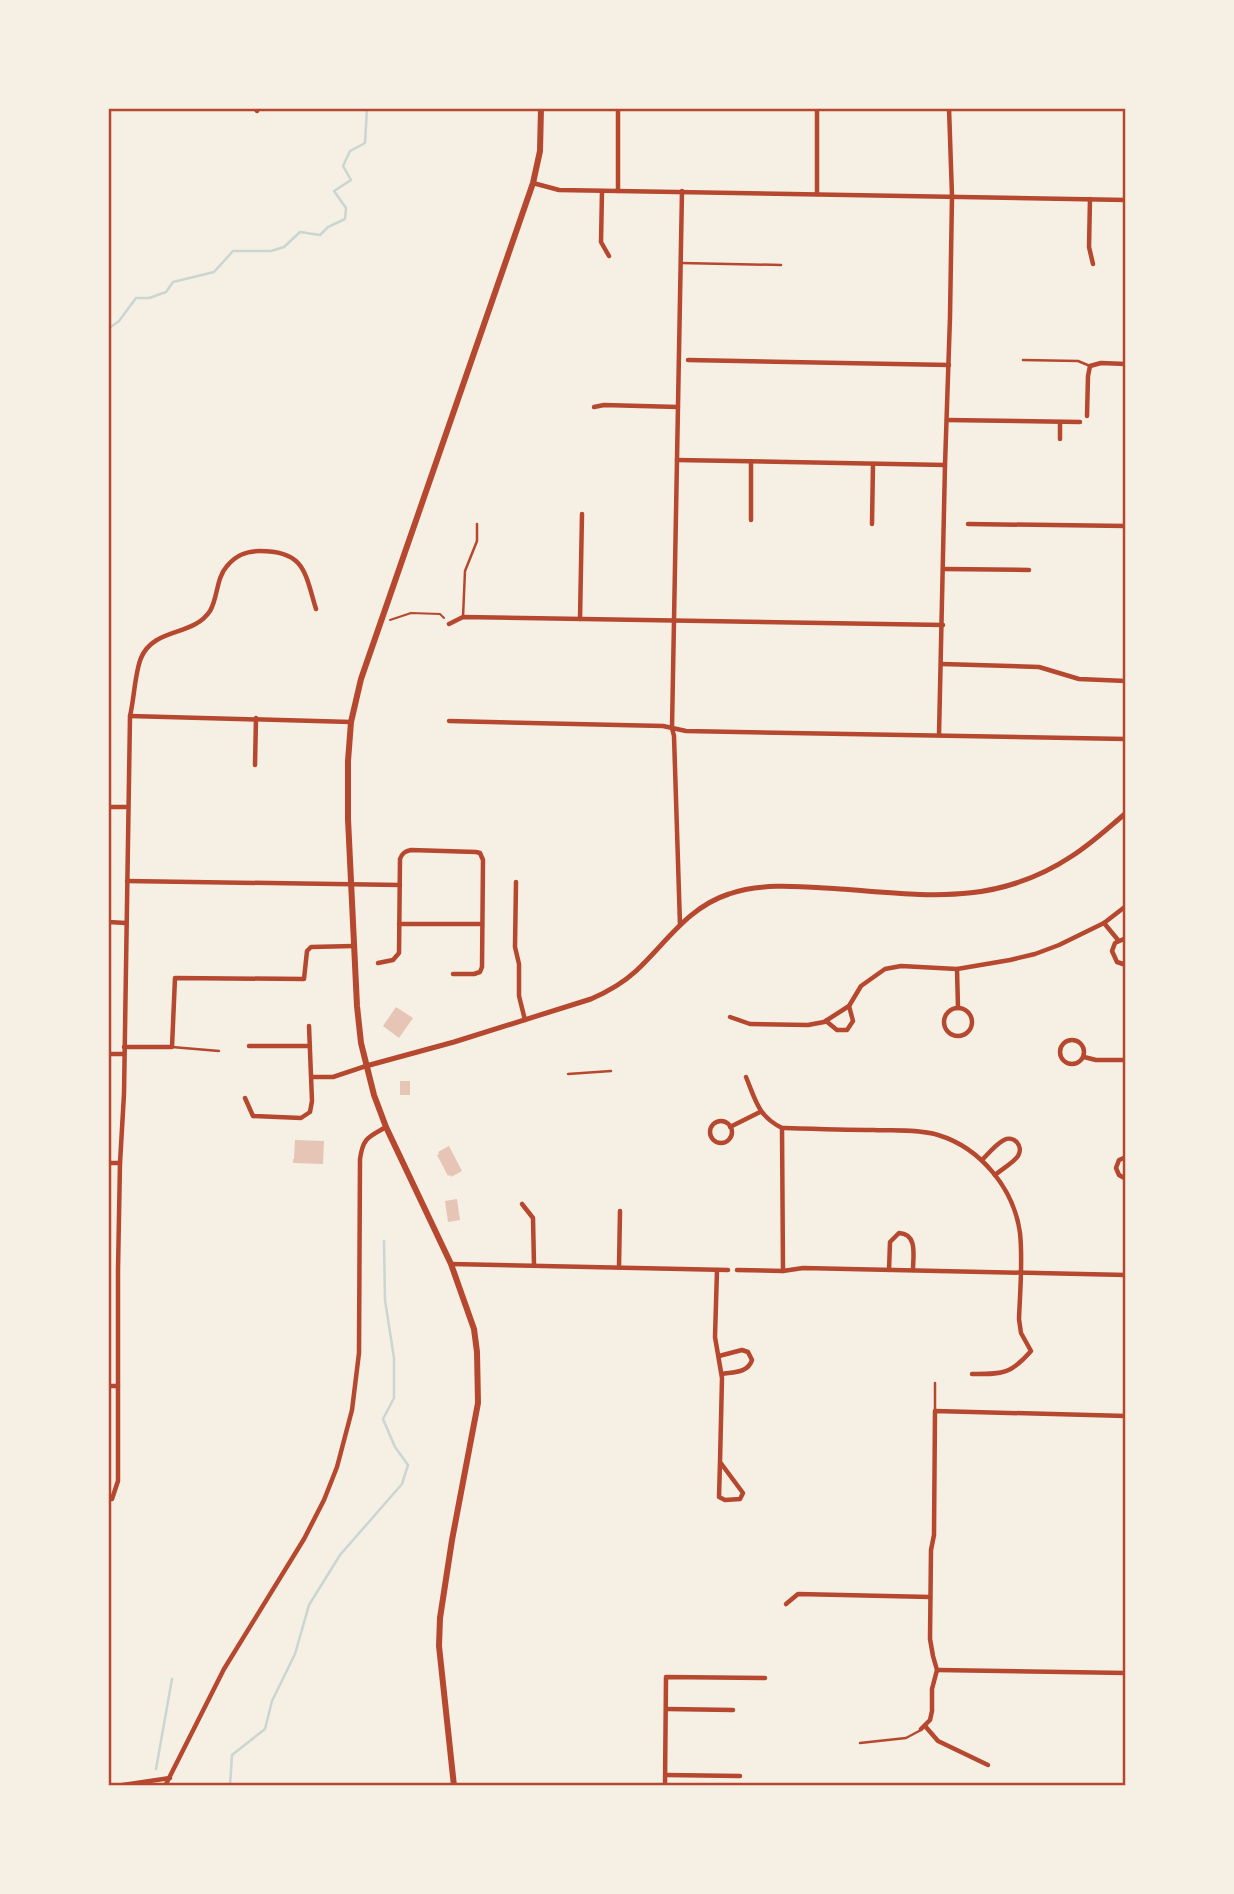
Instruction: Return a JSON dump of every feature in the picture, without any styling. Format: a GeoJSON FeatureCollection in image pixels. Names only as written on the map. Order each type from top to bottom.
{"type":"FeatureCollection","features":[{"type":"Feature","properties":{"kind":"main road"},"geometry":{"type":"LineString","coordinates":[[454,1786],[440,1657],[440,1618],[478,1403],[477,1352],[474,1329],[451,1264],[386,1127],[366,1066],[358,1021],[348,819],[348,761],[351,722],[360,678],[533,183],[540,151],[541,108]]}},
{"type":"Feature","properties":{"kind":"street"},"geometry":{"type":"LineString","coordinates":[[618,108],[618,191]]}},
{"type":"Feature","properties":{"kind":"street"},"geometry":{"type":"LineString","coordinates":[[817,108],[817,194]]}},
{"type":"Feature","properties":{"kind":"street"},"geometry":{"type":"LineString","coordinates":[[939,735],[950,365],[952,196],[949,108]]}},
{"type":"Feature","properties":{"kind":"street"},"geometry":{"type":"LineString","coordinates":[[533,183],[559,190],[1125,200]]}},
{"type":"Feature","properties":{"kind":"street"},"geometry":{"type":"LineString","coordinates":[[602,191],[601,242],[609,257]]}},
{"type":"Feature","properties":{"kind":"street"},"geometry":{"type":"LineString","coordinates":[[680,925],[673,727],[682,191]]}},
{"type":"Feature","properties":{"kind":"street"},"geometry":{"type":"LineString","coordinates":[[1090,200],[1089,247],[1093,264]]}},
{"type":"Feature","properties":{"kind":"street"},"geometry":{"type":"LineString","coordinates":[[688,360],[950,365]]}},
{"type":"Feature","properties":{"kind":"street"},"geometry":{"type":"LineString","coordinates":[[1087,416],[1090,366],[1101,363],[1125,364]]}},
{"type":"Feature","properties":{"kind":"street"},"geometry":{"type":"LineString","coordinates":[[594,407],[678,407]]}},
{"type":"Feature","properties":{"kind":"street"},"geometry":{"type":"LineString","coordinates":[[947,420],[1080,422]]}},
{"type":"Feature","properties":{"kind":"street"},"geometry":{"type":"LineString","coordinates":[[1060,422],[1060,439]]}},
{"type":"Feature","properties":{"kind":"street"},"geometry":{"type":"LineString","coordinates":[[677,460],[945,465]]}},
{"type":"Feature","properties":{"kind":"street"},"geometry":{"type":"LineString","coordinates":[[751,462],[751,520]]}},
{"type":"Feature","properties":{"kind":"street"},"geometry":{"type":"LineString","coordinates":[[872,524],[873,464]]}},
{"type":"Feature","properties":{"kind":"street"},"geometry":{"type":"LineString","coordinates":[[580,619],[582,514]]}},
{"type":"Feature","properties":{"kind":"street"},"geometry":{"type":"LineString","coordinates":[[968,524],[1125,526]]}},
{"type":"Feature","properties":{"kind":"street"},"geometry":{"type":"LineString","coordinates":[[112,1499],[118,1481],[118,1270],[124,1094],[130,716],[140,659],[153,642],[162,636],[190,628],[201,621],[211,610],[225,568],[242,553],[275,551],[297,560],[304,572],[316,609]]}},
{"type":"Feature","properties":{"kind":"street"},"geometry":{"type":"LineString","coordinates":[[944,569],[1029,570]]}},
{"type":"Feature","properties":{"kind":"street"},"geometry":{"type":"LineString","coordinates":[[449,624],[463,617],[943,625]]}},
{"type":"Feature","properties":{"kind":"street"},"geometry":{"type":"LineString","coordinates":[[942,664],[1039,667],[1079,679],[1125,681]]}},
{"type":"Feature","properties":{"kind":"street"},"geometry":{"type":"LineString","coordinates":[[130,716],[351,722]]}},
{"type":"Feature","properties":{"kind":"street"},"geometry":{"type":"LineString","coordinates":[[255,765],[256,719]]}},
{"type":"Feature","properties":{"kind":"street"},"geometry":{"type":"LineString","coordinates":[[449,722],[673,727],[686,731],[1125,739]]}},
{"type":"Feature","properties":{"kind":"street"},"geometry":{"type":"LineString","coordinates":[[108,807],[127,807]]}},
{"type":"Feature","properties":{"kind":"street"},"geometry":{"type":"LineString","coordinates":[[312,1077],[333,1077],[591,999],[635,973],[694,912],[744,889],[819,888],[931,895],[968,894],[1002,888],[1023,881],[1072,856],[1125,813]]}},
{"type":"Feature","properties":{"kind":"street"},"geometry":{"type":"LineString","coordinates":[[378,963],[393,960],[399,953],[400,859],[403,853],[411,850],[477,852],[482,855],[483,860],[482,967],[480,972],[474,974],[453,974]]}},
{"type":"Feature","properties":{"kind":"street"},"geometry":{"type":"LineString","coordinates":[[127,881],[400,885]]}},
{"type":"Feature","properties":{"kind":"street"},"geometry":{"type":"LineString","coordinates":[[516,882],[515,947],[524,1020]]}},
{"type":"Feature","properties":{"kind":"street"},"geometry":{"type":"LineString","coordinates":[[730,1017],[750,1024],[808,1025],[826,1021],[849,1006],[862,986],[885,969],[901,966],[957,969],[1035,954],[1104,923],[1125,906]]}},
{"type":"Feature","properties":{"kind":"street"},"geometry":{"type":"LineString","coordinates":[[108,922],[126,923]]}},
{"type":"Feature","properties":{"kind":"street"},"geometry":{"type":"LineString","coordinates":[[1104,923],[1118,940]]}},
{"type":"Feature","properties":{"kind":"street"},"geometry":{"type":"LineString","coordinates":[[400,924],[482,925]]}},
{"type":"Feature","properties":{"kind":"street"},"geometry":{"type":"LineString","coordinates":[[1125,938],[1118,940],[1112,955],[1117,962],[1125,965]]}},
{"type":"Feature","properties":{"kind":"street"},"geometry":{"type":"LineString","coordinates":[[124,1047],[172,1047],[175,978],[304,979],[307,951],[311,947],[354,946]]}},
{"type":"Feature","properties":{"kind":"street"},"geometry":{"type":"LineString","coordinates":[[957,969],[958,1008]]}},
{"type":"Feature","properties":{"kind":"street"},"geometry":{"type":"LineString","coordinates":[[826,1021],[837,1030],[847,1030],[853,1021],[849,1006]]}},
{"type":"Feature","properties":{"kind":"street"},"geometry":{"type":"LineString","coordinates":[[958,1008],[967,1010],[972,1021],[967,1033],[959,1035],[950,1033],[945,1022],[950,1010],[958,1008]]}},
{"type":"Feature","properties":{"kind":"street"},"geometry":{"type":"LineString","coordinates":[[245,1098],[253,1116],[301,1118],[310,1112],[310,1026]]}},
{"type":"Feature","properties":{"kind":"street"},"geometry":{"type":"LineString","coordinates":[[1077,1040],[1083,1045],[1084,1057],[1075,1064],[1067,1064],[1060,1055],[1060,1047],[1065,1041],[1077,1040]]}},
{"type":"Feature","properties":{"kind":"street"},"geometry":{"type":"LineString","coordinates":[[249,1046],[310,1046]]}},
{"type":"Feature","properties":{"kind":"street"},"geometry":{"type":"LineString","coordinates":[[108,1054],[124,1054]]}},
{"type":"Feature","properties":{"kind":"street"},"geometry":{"type":"LineString","coordinates":[[1084,1057],[1096,1060],[1125,1060]]}},
{"type":"Feature","properties":{"kind":"street"},"geometry":{"type":"LineString","coordinates":[[746,1077],[760,1112],[769,1122],[782,1129],[914,1131],[938,1135],[957,1143],[989,1167],[1009,1198],[1016,1215],[1020,1235],[1019,1319],[1021,1333],[1031,1351],[1018,1366],[1000,1374],[972,1374]]}},
{"type":"Feature","properties":{"kind":"street"},"geometry":{"type":"LineString","coordinates":[[730,1127],[760,1112]]}},
{"type":"Feature","properties":{"kind":"street"},"geometry":{"type":"LineString","coordinates":[[718,1122],[725,1122],[730,1127],[732,1134],[728,1140],[717,1142],[712,1137],[712,1127],[718,1122]]}},
{"type":"Feature","properties":{"kind":"street"},"geometry":{"type":"LineString","coordinates":[[165,1786],[225,1669],[304,1539],[324,1500],[337,1466],[352,1410],[359,1353],[360,1158],[362,1145],[369,1137],[386,1127]]}},
{"type":"Feature","properties":{"kind":"street"},"geometry":{"type":"LineString","coordinates":[[782,1129],[783,1271]]}},
{"type":"Feature","properties":{"kind":"street"},"geometry":{"type":"LineString","coordinates":[[982,1160],[1005,1140],[1012,1139],[1018,1143],[1020,1150],[1017,1157],[995,1175]]}},
{"type":"Feature","properties":{"kind":"street"},"geometry":{"type":"LineString","coordinates":[[1125,1157],[1119,1160],[1116,1168],[1119,1175],[1125,1179]]}},
{"type":"Feature","properties":{"kind":"street"},"geometry":{"type":"LineString","coordinates":[[108,1163],[120,1163]]}},
{"type":"Feature","properties":{"kind":"street"},"geometry":{"type":"LineString","coordinates":[[522,1203],[533,1218],[534,1265]]}},
{"type":"Feature","properties":{"kind":"street"},"geometry":{"type":"LineString","coordinates":[[619,1268],[620,1210]]}},
{"type":"Feature","properties":{"kind":"street"},"geometry":{"type":"LineString","coordinates":[[889,1270],[890,1242],[899,1233],[910,1237],[913,1245],[913,1270]]}},
{"type":"Feature","properties":{"kind":"street"},"geometry":{"type":"LineString","coordinates":[[451,1264],[728,1270]]}},
{"type":"Feature","properties":{"kind":"street"},"geometry":{"type":"LineString","coordinates":[[737,1270],[783,1271],[803,1268],[1125,1275]]}},
{"type":"Feature","properties":{"kind":"street"},"geometry":{"type":"LineString","coordinates":[[108,1270],[118,1270]]}},
{"type":"Feature","properties":{"kind":"street"},"geometry":{"type":"LineString","coordinates":[[717,1270],[715,1337],[722,1374],[719,1497],[725,1500],[740,1499],[743,1493],[720,1462]]}},
{"type":"Feature","properties":{"kind":"street"},"geometry":{"type":"LineString","coordinates":[[719,1356],[742,1350],[748,1352],[752,1358],[751,1366],[746,1369],[722,1374]]}},
{"type":"Feature","properties":{"kind":"street"},"geometry":{"type":"LineString","coordinates":[[108,1386],[118,1386]]}},
{"type":"Feature","properties":{"kind":"street"},"geometry":{"type":"LineString","coordinates":[[988,1765],[938,1741],[923,1728],[932,1712],[932,1689],[937,1670],[930,1639],[935,1411],[1125,1416]]}},
{"type":"Feature","properties":{"kind":"street"},"geometry":{"type":"LineString","coordinates":[[786,1604],[798,1594],[930,1597]]}},
{"type":"Feature","properties":{"kind":"street"},"geometry":{"type":"LineString","coordinates":[[937,1670],[1125,1673]]}},
{"type":"Feature","properties":{"kind":"street"},"geometry":{"type":"LineString","coordinates":[[665,1786],[666,1677],[765,1678]]}},
{"type":"Feature","properties":{"kind":"street"},"geometry":{"type":"LineString","coordinates":[[667,1709],[733,1710]]}},
{"type":"Feature","properties":{"kind":"street"},"geometry":{"type":"LineString","coordinates":[[666,1775],[740,1776]]}},
{"type":"Feature","properties":{"kind":"street"},"geometry":{"type":"LineString","coordinates":[[116,1786],[170,1778]]}},
{"type":"Feature","properties":{"kind":"lane"},"geometry":{"type":"LineString","coordinates":[[681,262],[781,265]]}},
{"type":"Feature","properties":{"kind":"lane"},"geometry":{"type":"LineString","coordinates":[[1023,360],[1078,361],[1090,366]]}},
{"type":"Feature","properties":{"kind":"lane"},"geometry":{"type":"LineString","coordinates":[[463,617],[465,571],[477,541],[477,524]]}},
{"type":"Feature","properties":{"kind":"lane"},"geometry":{"type":"LineString","coordinates":[[172,1047],[219,1051]]}},
{"type":"Feature","properties":{"kind":"lane"},"geometry":{"type":"LineString","coordinates":[[568,1074],[611,1071]]}},
{"type":"Feature","properties":{"kind":"lane"},"geometry":{"type":"LineString","coordinates":[[935,1383],[935,1411]]}},
{"type":"Feature","properties":{"kind":"lane"},"geometry":{"type":"LineString","coordinates":[[860,1743],[906,1738],[923,1728]]}},
{"type":"Feature","properties":{"kind":"path"},"geometry":{"type":"LineString","coordinates":[[381,617],[389,620],[411,612],[440,614],[449,624]]}},
{"type":"Feature","properties":{"kind":"building"},"geometry":{"type":"Polygon","coordinates":[[[396,1007],[413,1018],[399,1038],[383,1026],[396,1007]]]}},
{"type":"Feature","properties":{"kind":"building"},"geometry":{"type":"Polygon","coordinates":[[[400,1081],[410,1081],[410,1095],[400,1095],[400,1081]]]}},
{"type":"Feature","properties":{"kind":"building"},"geometry":{"type":"Polygon","coordinates":[[[295,1140],[324,1141],[323,1164],[293,1163],[295,1140]]]}},
{"type":"Feature","properties":{"kind":"building"},"geometry":{"type":"Polygon","coordinates":[[[449,1146],[462,1171],[451,1177],[437,1155],[449,1146]]]}},
{"type":"Feature","properties":{"kind":"building"},"geometry":{"type":"Polygon","coordinates":[[[457,1199],[460,1220],[448,1222],[445,1201],[457,1199]]]}},
{"type":"Feature","properties":{"kind":"waterway"},"geometry":{"type":"LineString","coordinates":[[108,329],[119,321],[136,298],[149,298],[166,292],[173,282],[214,272],[233,251],[271,251],[284,247],[300,232],[320,235],[328,227],[345,219],[346,208],[334,191],[351,180],[343,166],[350,151],[365,143],[367,108]]}},
{"type":"Feature","properties":{"kind":"waterway"},"geometry":{"type":"LineString","coordinates":[[230,1786],[232,1755],[265,1729],[272,1701],[295,1654],[309,1605],[340,1555],[402,1484],[408,1465],[395,1447],[383,1419],[394,1398],[394,1358],[385,1300],[384,1241]]}},
{"type":"Feature","properties":{"kind":"waterway"},"geometry":{"type":"LineString","coordinates":[[156,1769],[172,1679]]}}]}
